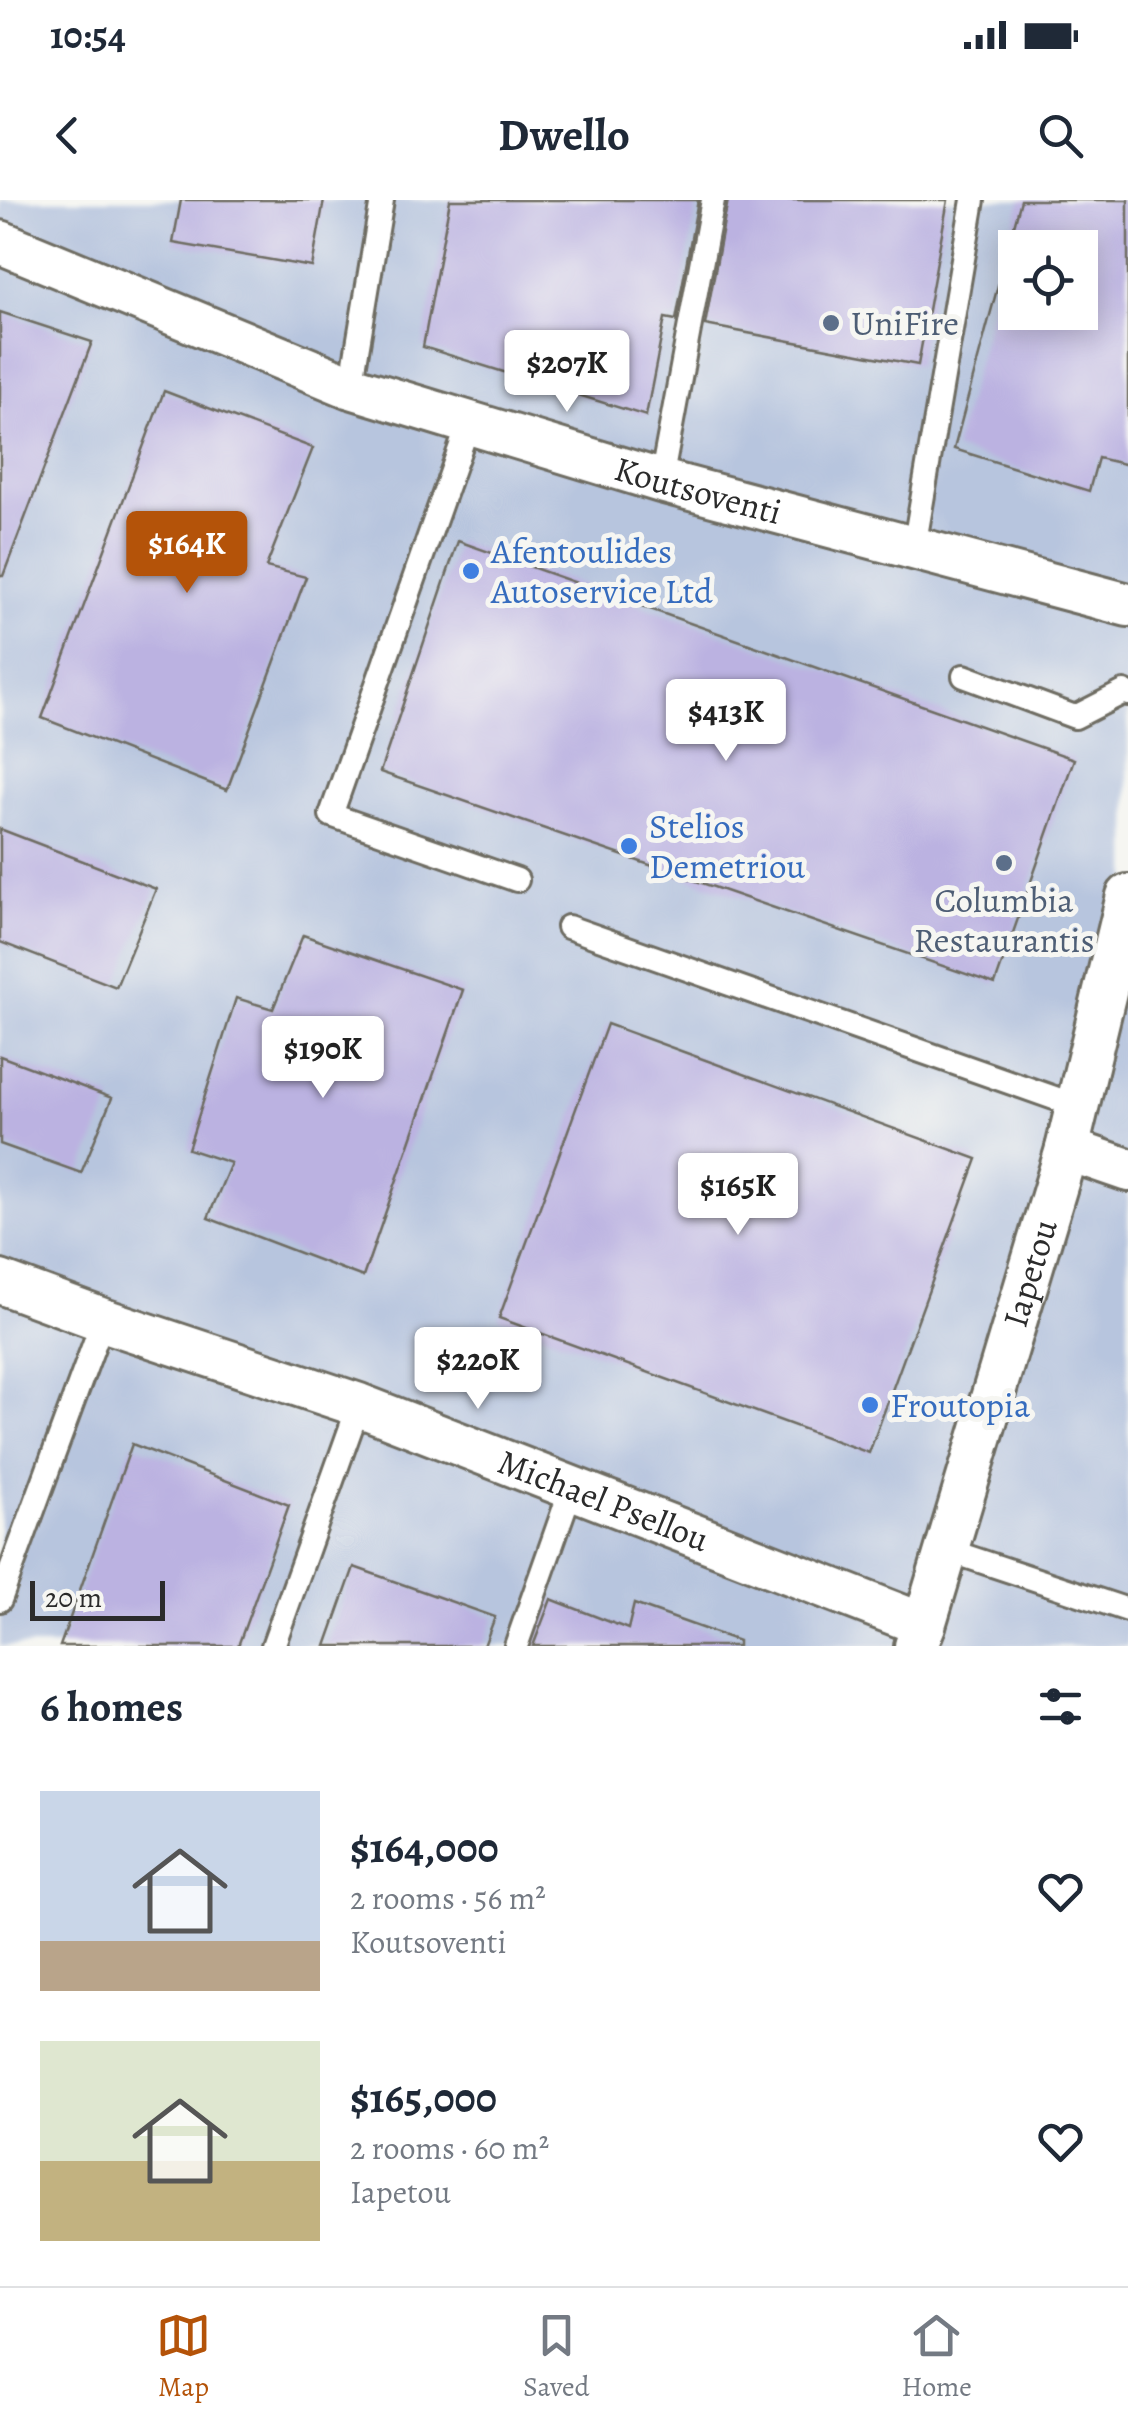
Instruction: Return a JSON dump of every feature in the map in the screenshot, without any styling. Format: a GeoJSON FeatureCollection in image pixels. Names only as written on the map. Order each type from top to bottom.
{"type":"FeatureCollection","features":[{"type":"Feature","properties":{"kind":"street","name":"Koutsoventi"},"geometry":{"type":"LineString","coordinates":[[0,242],[351,387],[661,481],[1128,605]]}},
{"type":"Feature","properties":{"kind":"street","name":"Iapetou"},"geometry":{"type":"LineString","coordinates":[[920,1635],[1067,1149],[1128,896]]}},
{"type":"Feature","properties":{"kind":"street"},"geometry":{"type":"LineString","coordinates":[[1067,1149],[1128,1170]]}},
{"type":"Feature","properties":{"kind":"street","name":"Michael Psellou"},"geometry":{"type":"LineString","coordinates":[[0,1282],[102,1320],[360,1404],[572,1488],[920,1635]]}},
{"type":"Feature","properties":{"kind":"lane"},"geometry":{"type":"LineString","coordinates":[[351,387],[382,200]]}},
{"type":"Feature","properties":{"kind":"lane"},"geometry":{"type":"LineString","coordinates":[[661,481],[713,200]]}},
{"type":"Feature","properties":{"kind":"lane"},"geometry":{"type":"LineString","coordinates":[[914,548],[972,200]]}},
{"type":"Feature","properties":{"kind":"lane"},"geometry":{"type":"LineString","coordinates":[[468,423],[331,815],[517,880]]}},
{"type":"Feature","properties":{"kind":"lane"},"geometry":{"type":"LineString","coordinates":[[964,676],[1075,717],[1124,692],[1128,694]]}},
{"type":"Feature","properties":{"kind":"lane"},"geometry":{"type":"LineString","coordinates":[[568,927],[1077,1106]]}},
{"type":"Feature","properties":{"kind":"lane"},"geometry":{"type":"LineString","coordinates":[[0,1600],[102,1320]]}},
{"type":"Feature","properties":{"kind":"lane"},"geometry":{"type":"LineString","coordinates":[[274,1646],[360,1404]]}},
{"type":"Feature","properties":{"kind":"lane"},"geometry":{"type":"LineString","coordinates":[[516,1646],[572,1488]]}},
{"type":"Feature","properties":{"kind":"lane"},"geometry":{"type":"LineString","coordinates":[[946,1550],[1128,1610]]}},
{"type":"Feature","properties":{"kind":"shaded area"},"geometry":{"type":"Polygon","coordinates":[[[0,200],[1128,200],[1128,1646],[0,1646],[0,200]]]}},
{"type":"Feature","properties":{"kind":"building"},"geometry":{"type":"Polygon","coordinates":[[[181,200],[324,200],[312,267],[173,243],[181,200]]]}},
{"type":"Feature","properties":{"kind":"building"},"geometry":{"type":"Polygon","coordinates":[[[450,200],[698,200],[676,320],[665,318],[646,416],[423,347],[450,200]]]}},
{"type":"Feature","properties":{"kind":"building"},"geometry":{"type":"Polygon","coordinates":[[[728,200],[948,200],[918,365],[705,325],[728,200]]]}},
{"type":"Feature","properties":{"kind":"building"},"geometry":{"type":"Polygon","coordinates":[[[1021,200],[1128,200],[1128,465],[1098,458],[1089,491],[954,449],[998,285],[998,330],[1098,330],[1098,230],[1013,230],[1021,200]]]}},
{"type":"Feature","properties":{"kind":"building"},"geometry":{"type":"Polygon","coordinates":[[[0,312],[92,342],[3,576],[0,576],[0,312]]]}},
{"type":"Feature","properties":{"kind":"building"},"geometry":{"type":"Polygon","coordinates":[[[164,391],[313,448],[266,567],[306,577],[227,790],[42,718],[164,391]]]}},
{"type":"Feature","properties":{"kind":"building"},"geometry":{"type":"Polygon","coordinates":[[[458,541],[1074,759],[995,984],[380,772],[458,541]]]}},
{"type":"Feature","properties":{"kind":"building"},"geometry":{"type":"Polygon","coordinates":[[[0,829],[156,889],[116,987],[0,942],[0,829]]]}},
{"type":"Feature","properties":{"kind":"building"},"geometry":{"type":"Polygon","coordinates":[[[303,935],[463,990],[363,1277],[208,1218],[231,1163],[188,1149],[236,998],[273,1009],[303,935]]]}},
{"type":"Feature","properties":{"kind":"building"},"geometry":{"type":"Polygon","coordinates":[[[607,1024],[977,1159],[869,1453],[499,1318],[607,1024]]]}},
{"type":"Feature","properties":{"kind":"building"},"geometry":{"type":"Polygon","coordinates":[[[0,1056],[112,1098],[81,1173],[0,1144],[0,1056]]]}},
{"type":"Feature","properties":{"kind":"building"},"geometry":{"type":"Polygon","coordinates":[[[132,1444],[289,1505],[238,1646],[60,1646],[132,1444]]]}},
{"type":"Feature","properties":{"kind":"building"},"geometry":{"type":"Polygon","coordinates":[[[354,1567],[495,1617],[484,1646],[326,1646],[354,1567]]]}},
{"type":"Feature","properties":{"kind":"building"},"geometry":{"type":"Polygon","coordinates":[[[551,1599],[628,1629],[634,1604],[738,1641],[738,1646],[533,1646],[551,1599]]]}},
{"type":"Feature","properties":{"kind":"place","name":"UniFire"},"geometry":{"type":"Point","coordinates":[831,323]}},
{"type":"Feature","properties":{"kind":"place","name":"Afentoulides Autoservice Ltd"},"geometry":{"type":"Point","coordinates":[471,571]}},
{"type":"Feature","properties":{"kind":"place","name":"Stelios Demetriou"},"geometry":{"type":"Point","coordinates":[629,846]}},
{"type":"Feature","properties":{"kind":"place","name":"Columbia Restaurantis"},"geometry":{"type":"Point","coordinates":[1004,863]}},
{"type":"Feature","properties":{"kind":"place","name":"Froutopia"},"geometry":{"type":"Point","coordinates":[870,1405]}}]}
